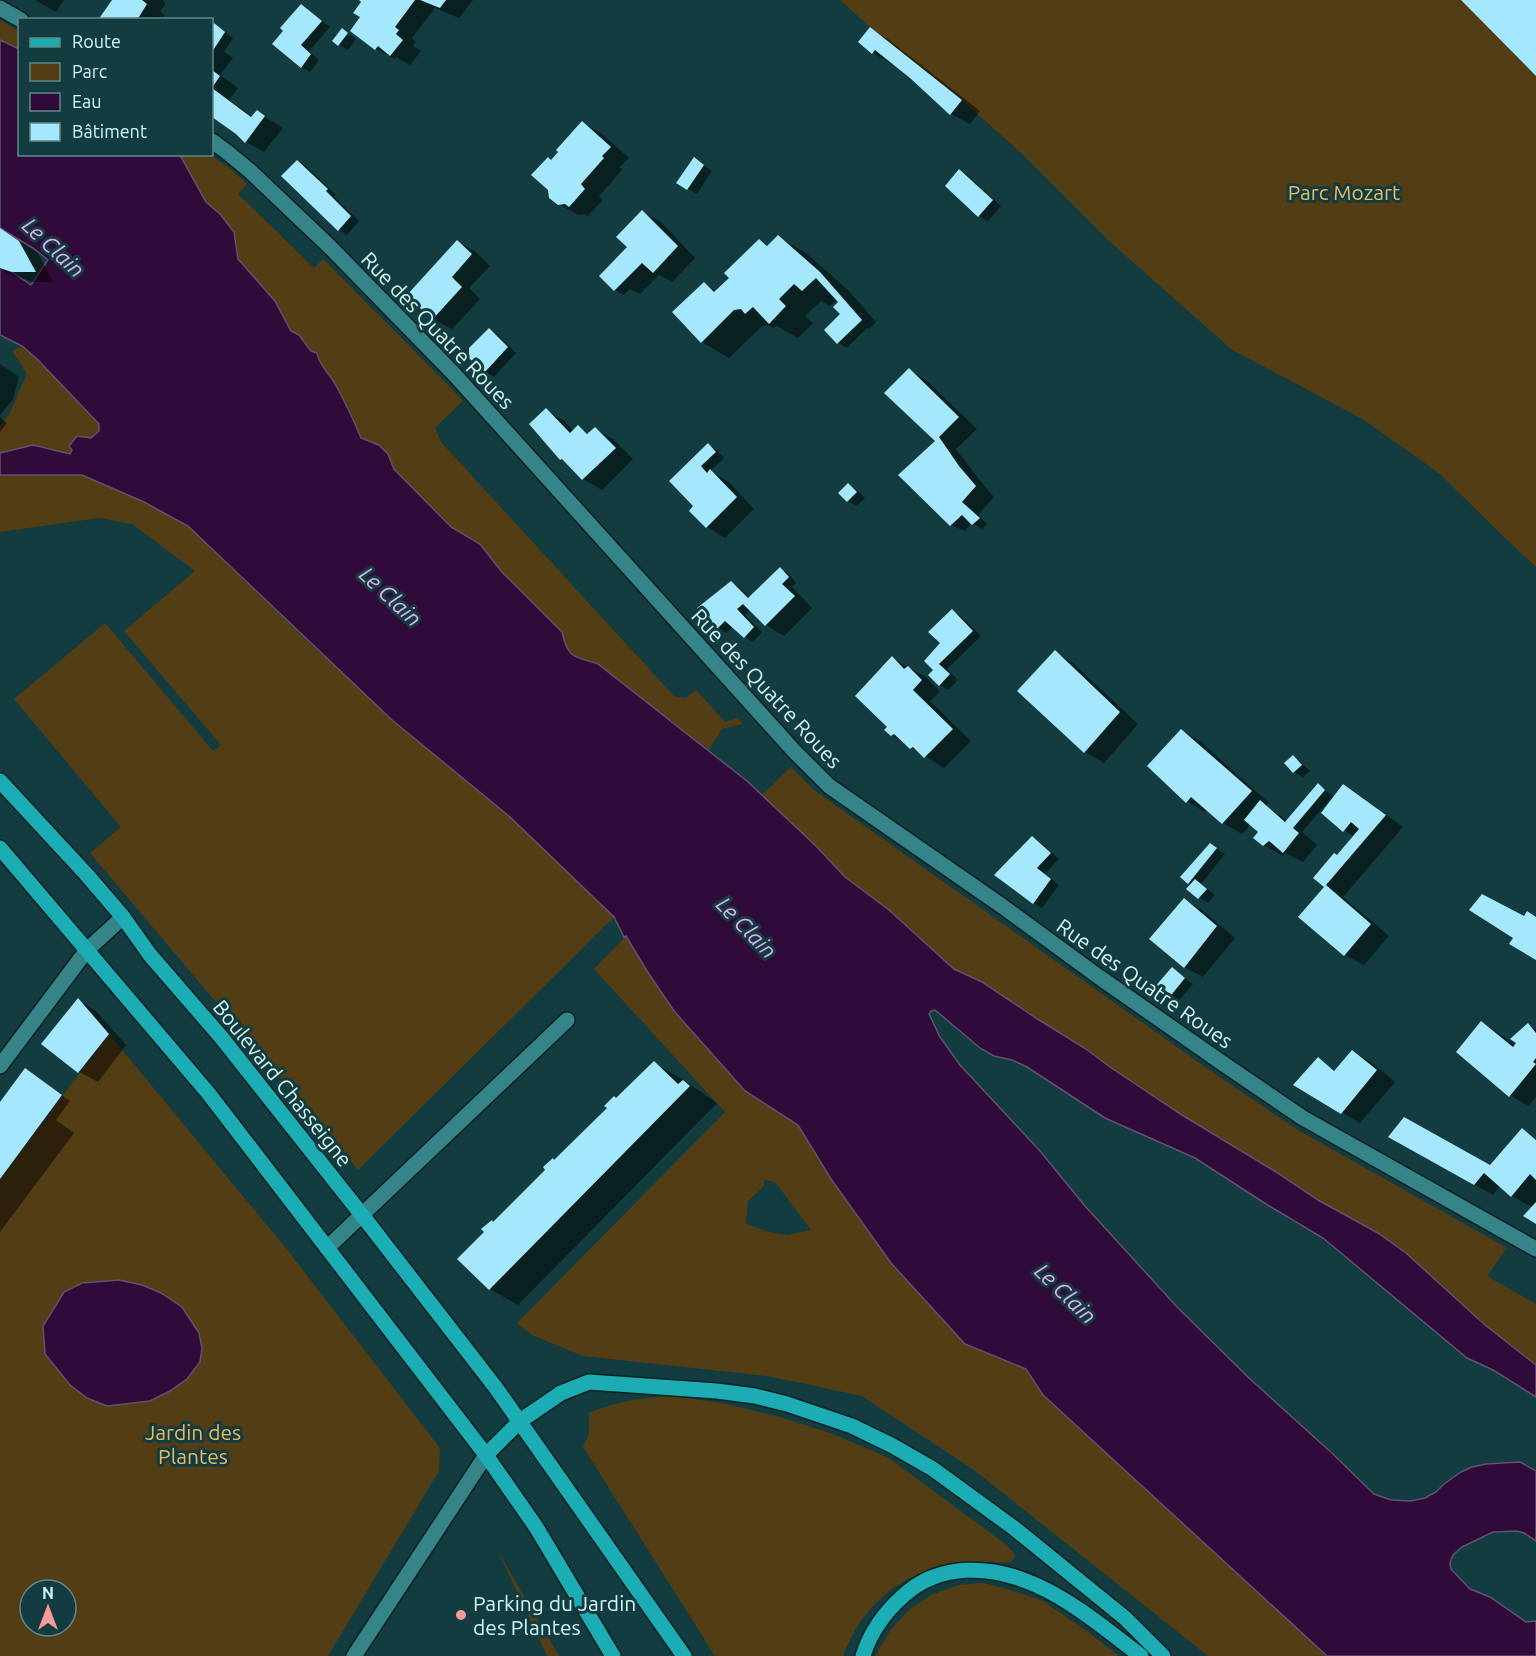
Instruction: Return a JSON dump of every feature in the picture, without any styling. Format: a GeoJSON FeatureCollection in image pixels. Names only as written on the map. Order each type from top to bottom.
{"type":"FeatureCollection","features":[{"type":"Feature","properties":{"kind":"main road","name":"Boulevard Chasseigne"},"geometry":{"type":"LineString","coordinates":[[0,781],[123,917],[150,955],[221,1037],[362,1215],[496,1388],[684,1656]]}},
{"type":"Feature","properties":{"kind":"main road"},"geometry":{"type":"LineString","coordinates":[[0,848],[209,1094],[486,1455],[536,1527],[614,1656]]}},
{"type":"Feature","properties":{"kind":"main road"},"geometry":{"type":"LineString","coordinates":[[486,1455],[520,1421],[561,1393],[589,1382],[717,1391],[755,1396],[788,1404],[852,1426],[933,1468],[1014,1528],[1125,1618],[1163,1656]]}},
{"type":"Feature","properties":{"kind":"main road"},"geometry":{"type":"LineString","coordinates":[[863,1656],[877,1626],[891,1607],[908,1591],[941,1573],[980,1570],[1007,1575],[1035,1584],[1072,1605],[1142,1656]]}},
{"type":"Feature","properties":{"kind":"street"},"geometry":{"type":"LineString","coordinates":[[0,8],[18,18]]}},
{"type":"Feature","properties":{"kind":"street","name":"Rue des Quatre Roues"},"geometry":{"type":"LineString","coordinates":[[213,142],[250,171],[330,247],[454,374],[794,751],[829,786],[1002,906],[1228,1068],[1303,1118],[1536,1249]]}},
{"type":"Feature","properties":{"kind":"street"},"geometry":{"type":"LineString","coordinates":[[0,1066],[87,950],[123,917]]}},
{"type":"Feature","properties":{"kind":"street"},"geometry":{"type":"LineString","coordinates":[[327,1248],[567,1020]]}},
{"type":"Feature","properties":{"kind":"street"},"geometry":{"type":"LineString","coordinates":[[354,1656],[486,1455]]}},
{"type":"Feature","properties":{"kind":"green space","name":"Parc Mozart"},"geometry":{"type":"Polygon","coordinates":[[[840,0],[1461,0],[1536,76],[1536,567],[1440,474],[1364,420],[1231,349],[1108,240],[1021,153],[962,100],[870,27],[840,0]]]}},
{"type":"Feature","properties":{"kind":"green space"},"geometry":{"type":"Polygon","coordinates":[[[0,20],[18,30],[18,49],[0,40],[0,20]]]}},
{"type":"Feature","properties":{"kind":"green space"},"geometry":{"type":"Polygon","coordinates":[[[180,156],[212,156],[231,169],[247,184],[238,194],[314,268],[323,259],[463,401],[435,428],[441,442],[674,696],[686,698],[696,690],[725,722],[738,718],[743,724],[722,729],[709,750],[598,664],[572,656],[565,646],[562,632],[501,571],[480,544],[451,527],[394,469],[388,454],[379,445],[361,438],[350,411],[332,378],[299,335],[291,332],[275,301],[238,259],[234,232],[220,214],[206,202],[180,156]]]}},
{"type":"Feature","properties":{"kind":"green space"},"geometry":{"type":"Polygon","coordinates":[[[22,346],[99,423],[99,431],[90,438],[76,436],[70,454],[33,445],[0,453],[0,426],[9,414],[27,374],[12,351],[22,346]]]}},
{"type":"Feature","properties":{"kind":"green space"},"geometry":{"type":"Polygon","coordinates":[[[0,475],[82,475],[144,502],[188,526],[317,650],[510,817],[614,917],[358,1170],[90,853],[121,827],[14,699],[105,623],[213,751],[221,745],[124,631],[195,571],[132,524],[99,518],[0,532],[0,475]]]}},
{"type":"Feature","properties":{"kind":"green space"},"geometry":{"type":"Polygon","coordinates":[[[791,767],[815,791],[1298,1130],[1507,1248],[1487,1276],[1536,1304],[1536,1365],[1485,1325],[1440,1283],[1378,1233],[1318,1200],[1182,1115],[982,982],[954,969],[889,910],[845,877],[762,795],[791,767]]]}},
{"type":"Feature","properties":{"kind":"green space"},"geometry":{"type":"Polygon","coordinates":[[[626,936],[674,1011],[745,1091],[798,1125],[831,1179],[891,1263],[965,1344],[1026,1369],[1043,1395],[1327,1656],[1208,1656],[974,1470],[862,1396],[767,1376],[583,1356],[532,1335],[517,1323],[725,1112],[594,969],[626,936]],[[764,1180],[764,1186],[748,1201],[746,1224],[769,1232],[788,1235],[811,1230],[775,1182],[764,1180]]]}},
{"type":"Feature","properties":{"kind":"green space","name":"Jardin des Plantes"},"geometry":{"type":"Polygon","coordinates":[[[109,1034],[285,1247],[440,1448],[439,1471],[328,1656],[0,1656],[0,1179],[109,1034]]]}},
{"type":"Feature","properties":{"kind":"green space"},"geometry":{"type":"Polygon","coordinates":[[[675,1396],[726,1404],[783,1418],[833,1434],[889,1458],[1004,1543],[1014,1553],[1015,1558],[1006,1563],[977,1562],[948,1565],[910,1578],[895,1587],[869,1610],[850,1639],[843,1656],[715,1656],[583,1447],[589,1434],[589,1413],[631,1400],[675,1396]]]}},
{"type":"Feature","properties":{"kind":"green space"},"geometry":{"type":"Polygon","coordinates":[[[498,1551],[559,1656],[547,1656],[498,1551]]]}},
{"type":"Feature","properties":{"kind":"green space"},"geometry":{"type":"Polygon","coordinates":[[[984,1583],[1043,1601],[1119,1656],[875,1656],[891,1629],[910,1609],[931,1595],[959,1585],[984,1583]]]}},
{"type":"Feature","properties":{"kind":"water","name":"Le Clain"},"geometry":{"type":"Polygon","coordinates":[[[0,40],[18,49],[18,156],[180,156],[206,202],[220,214],[234,232],[238,259],[275,301],[291,331],[299,335],[311,351],[317,353],[352,416],[361,438],[379,445],[388,454],[394,469],[451,527],[480,544],[501,571],[562,632],[567,647],[573,655],[598,664],[747,781],[816,846],[845,877],[889,910],[954,969],[982,982],[1182,1115],[1318,1200],[1378,1233],[1406,1253],[1485,1325],[1536,1365],[1536,1397],[1493,1370],[1467,1358],[1323,1238],[1195,1158],[1105,1118],[1027,1067],[1012,1060],[994,1056],[980,1048],[935,1010],[929,1014],[940,1037],[960,1065],[1040,1151],[1085,1206],[1178,1308],[1249,1378],[1374,1494],[1391,1500],[1411,1501],[1425,1498],[1461,1472],[1486,1464],[1520,1462],[1536,1471],[1536,1541],[1517,1531],[1493,1532],[1462,1547],[1454,1554],[1450,1564],[1451,1569],[1470,1589],[1490,1597],[1526,1622],[1536,1621],[1536,1656],[1327,1656],[1043,1395],[1026,1369],[965,1344],[891,1263],[831,1179],[798,1125],[745,1091],[674,1011],[626,936],[624,937],[614,917],[510,817],[392,720],[188,526],[144,502],[82,475],[0,475],[0,453],[33,445],[70,454],[72,450],[69,446],[77,436],[91,438],[99,431],[99,424],[38,360],[22,346],[0,335],[0,268],[12,272],[31,285],[48,260],[0,228],[0,40]]]}},
{"type":"Feature","properties":{"kind":"water"},"geometry":{"type":"Polygon","coordinates":[[[119,1280],[142,1285],[161,1293],[182,1307],[199,1333],[202,1348],[200,1362],[187,1379],[170,1391],[150,1401],[107,1406],[87,1398],[70,1385],[45,1354],[43,1326],[64,1292],[82,1283],[119,1280]]]}},
{"type":"Feature","properties":{"kind":"building"},"geometry":{"type":"Polygon","coordinates":[[[112,0],[142,0],[147,4],[138,18],[99,18],[112,0]]]}},
{"type":"Feature","properties":{"kind":"building"},"geometry":{"type":"Polygon","coordinates":[[[359,0],[415,0],[395,27],[399,30],[396,34],[403,40],[390,56],[378,46],[375,50],[350,31],[360,17],[353,13],[361,2],[359,0]]]}},
{"type":"Feature","properties":{"kind":"building"},"geometry":{"type":"Polygon","coordinates":[[[420,0],[446,0],[440,8],[420,0]]]}},
{"type":"Feature","properties":{"kind":"building"},"geometry":{"type":"Polygon","coordinates":[[[1461,0],[1536,0],[1536,76],[1461,0]]]}},
{"type":"Feature","properties":{"kind":"building"},"geometry":{"type":"Polygon","coordinates":[[[301,4],[322,21],[301,45],[311,54],[301,68],[272,44],[283,31],[280,28],[301,4]]]}},
{"type":"Feature","properties":{"kind":"building"},"geometry":{"type":"Polygon","coordinates":[[[214,23],[225,32],[213,50],[214,23]]]}},
{"type":"Feature","properties":{"kind":"building"},"geometry":{"type":"Polygon","coordinates":[[[870,27],[962,100],[950,115],[875,50],[872,54],[858,42],[870,27]]]}},
{"type":"Feature","properties":{"kind":"building"},"geometry":{"type":"Polygon","coordinates":[[[342,28],[348,33],[338,46],[332,41],[342,28]]]}},
{"type":"Feature","properties":{"kind":"building"},"geometry":{"type":"Polygon","coordinates":[[[213,71],[220,76],[213,86],[213,71]]]}},
{"type":"Feature","properties":{"kind":"building"},"geometry":{"type":"Polygon","coordinates":[[[213,89],[251,117],[257,110],[265,116],[245,143],[213,118],[213,89]]]}},
{"type":"Feature","properties":{"kind":"building"},"geometry":{"type":"Polygon","coordinates":[[[582,121],[611,147],[581,184],[585,189],[569,207],[565,204],[558,205],[549,198],[548,190],[531,175],[548,157],[551,160],[558,152],[556,150],[582,121]]]}},
{"type":"Feature","properties":{"kind":"building"},"geometry":{"type":"Polygon","coordinates":[[[694,157],[704,165],[687,190],[676,183],[694,157]]]}},
{"type":"Feature","properties":{"kind":"building"},"geometry":{"type":"Polygon","coordinates":[[[297,160],[328,189],[326,191],[351,216],[338,231],[281,176],[297,160]]]}},
{"type":"Feature","properties":{"kind":"building"},"geometry":{"type":"Polygon","coordinates":[[[959,169],[993,200],[978,217],[945,186],[959,169]]]}},
{"type":"Feature","properties":{"kind":"building"},"geometry":{"type":"Polygon","coordinates":[[[642,210],[678,246],[653,273],[642,263],[614,291],[599,276],[627,247],[616,237],[642,210]]]}},
{"type":"Feature","properties":{"kind":"building"},"geometry":{"type":"Polygon","coordinates":[[[0,228],[19,241],[36,272],[12,272],[0,268],[0,228]]]}},
{"type":"Feature","properties":{"kind":"building"},"geometry":{"type":"Polygon","coordinates":[[[778,235],[820,272],[862,320],[837,344],[824,330],[840,314],[833,307],[838,302],[816,278],[802,291],[794,284],[779,299],[786,306],[769,324],[753,307],[745,314],[741,309],[734,310],[701,343],[672,312],[704,282],[714,292],[729,278],[724,273],[759,239],[767,246],[778,235]]]}},
{"type":"Feature","properties":{"kind":"building"},"geometry":{"type":"Polygon","coordinates":[[[457,240],[472,254],[452,277],[462,287],[432,320],[407,295],[457,240]]]}},
{"type":"Feature","properties":{"kind":"building"},"geometry":{"type":"Polygon","coordinates":[[[489,328],[508,347],[484,373],[469,358],[469,348],[489,328]]]}},
{"type":"Feature","properties":{"kind":"building"},"geometry":{"type":"Polygon","coordinates":[[[909,368],[959,417],[939,437],[976,486],[962,502],[980,518],[972,525],[962,515],[950,526],[898,475],[935,441],[884,393],[909,368]]]}},
{"type":"Feature","properties":{"kind":"building"},"geometry":{"type":"Polygon","coordinates":[[[546,408],[570,433],[578,425],[587,434],[595,427],[616,448],[582,480],[562,459],[560,460],[529,424],[546,408]]]}},
{"type":"Feature","properties":{"kind":"building"},"geometry":{"type":"Polygon","coordinates":[[[708,443],[716,452],[701,466],[707,473],[710,469],[737,497],[706,528],[689,511],[693,506],[669,481],[708,443]]]}},
{"type":"Feature","properties":{"kind":"building"},"geometry":{"type":"Polygon","coordinates":[[[848,483],[857,492],[847,502],[838,493],[848,483]]]}},
{"type":"Feature","properties":{"kind":"building"},"geometry":{"type":"Polygon","coordinates":[[[780,567],[789,577],[782,584],[795,596],[765,626],[743,604],[737,609],[754,627],[744,638],[725,621],[717,629],[697,608],[731,581],[748,598],[780,567]]]}},
{"type":"Feature","properties":{"kind":"building"},"geometry":{"type":"Polygon","coordinates":[[[952,609],[973,631],[939,664],[950,674],[939,686],[928,675],[933,670],[924,661],[940,643],[928,632],[952,609]]]}},
{"type":"Feature","properties":{"kind":"building"},"geometry":{"type":"Polygon","coordinates":[[[1055,650],[1120,712],[1084,753],[1017,691],[1055,650]]]}},
{"type":"Feature","properties":{"kind":"building"},"geometry":{"type":"Polygon","coordinates":[[[892,656],[904,669],[908,666],[922,680],[913,690],[953,729],[924,758],[913,747],[910,749],[894,734],[891,736],[884,730],[887,727],[855,696],[892,656]]]}},
{"type":"Feature","properties":{"kind":"building"},"geometry":{"type":"Polygon","coordinates":[[[1181,729],[1252,791],[1222,824],[1191,797],[1186,803],[1147,766],[1181,729]]]}},
{"type":"Feature","properties":{"kind":"building"},"geometry":{"type":"Polygon","coordinates":[[[1293,755],[1302,765],[1293,773],[1284,763],[1293,755]]]}},
{"type":"Feature","properties":{"kind":"building"},"geometry":{"type":"Polygon","coordinates":[[[1318,783],[1325,790],[1293,828],[1299,833],[1283,853],[1269,841],[1263,846],[1253,838],[1258,832],[1244,820],[1260,800],[1285,822],[1318,783]]]}},
{"type":"Feature","properties":{"kind":"building"},"geometry":{"type":"Polygon","coordinates":[[[1343,784],[1386,815],[1326,885],[1371,924],[1344,956],[1298,917],[1324,887],[1313,878],[1334,853],[1337,855],[1359,829],[1351,822],[1343,832],[1321,813],[1343,784]]]}},
{"type":"Feature","properties":{"kind":"building"},"geometry":{"type":"Polygon","coordinates":[[[1032,836],[1051,853],[1037,868],[1051,879],[1033,904],[994,875],[1032,836]]]}},
{"type":"Feature","properties":{"kind":"building"},"geometry":{"type":"Polygon","coordinates":[[[1210,843],[1217,848],[1188,884],[1180,877],[1210,843]]]}},
{"type":"Feature","properties":{"kind":"building"},"geometry":{"type":"Polygon","coordinates":[[[1195,879],[1207,889],[1198,899],[1186,889],[1195,879]]]}},
{"type":"Feature","properties":{"kind":"building"},"geometry":{"type":"Polygon","coordinates":[[[1482,894],[1524,916],[1527,911],[1536,917],[1536,960],[1509,944],[1513,938],[1469,910],[1482,894]]]}},
{"type":"Feature","properties":{"kind":"building"},"geometry":{"type":"Polygon","coordinates":[[[1184,898],[1217,926],[1184,968],[1149,939],[1184,898]]]}},
{"type":"Feature","properties":{"kind":"building"},"geometry":{"type":"Polygon","coordinates":[[[1172,967],[1185,978],[1168,999],[1153,989],[1172,967]]]}},
{"type":"Feature","properties":{"kind":"building"},"geometry":{"type":"Polygon","coordinates":[[[78,998],[109,1034],[78,1073],[41,1044],[78,998]]]}},
{"type":"Feature","properties":{"kind":"building"},"geometry":{"type":"Polygon","coordinates":[[[1481,1021],[1513,1047],[1516,1043],[1510,1039],[1528,1023],[1536,1033],[1536,1058],[1533,1062],[1536,1064],[1509,1097],[1456,1052],[1481,1021]]]}},
{"type":"Feature","properties":{"kind":"building"},"geometry":{"type":"Polygon","coordinates":[[[1352,1050],[1377,1070],[1341,1114],[1293,1085],[1318,1057],[1334,1071],[1352,1050]]]}},
{"type":"Feature","properties":{"kind":"building"},"geometry":{"type":"Polygon","coordinates":[[[654,1061],[678,1084],[683,1080],[690,1086],[489,1290],[457,1259],[484,1232],[481,1229],[492,1220],[493,1222],[545,1170],[543,1167],[553,1158],[554,1160],[607,1108],[604,1106],[614,1096],[616,1098],[654,1061]]]}},
{"type":"Feature","properties":{"kind":"building"},"geometry":{"type":"Polygon","coordinates":[[[25,1068],[62,1095],[0,1179],[0,1102],[25,1068]]]}},
{"type":"Feature","properties":{"kind":"building"},"geometry":{"type":"Polygon","coordinates":[[[1404,1117],[1490,1165],[1522,1128],[1536,1140],[1536,1180],[1530,1174],[1511,1197],[1484,1173],[1474,1185],[1388,1137],[1404,1117]]]}},
{"type":"Feature","properties":{"kind":"building"},"geometry":{"type":"Polygon","coordinates":[[[1536,1202],[1536,1224],[1523,1216],[1536,1202]]]}},
{"type":"Feature","properties":{"kind":"place","name":"Parking du Jardin des Plantes"},"geometry":{"type":"Point","coordinates":[461,1615]}}]}
